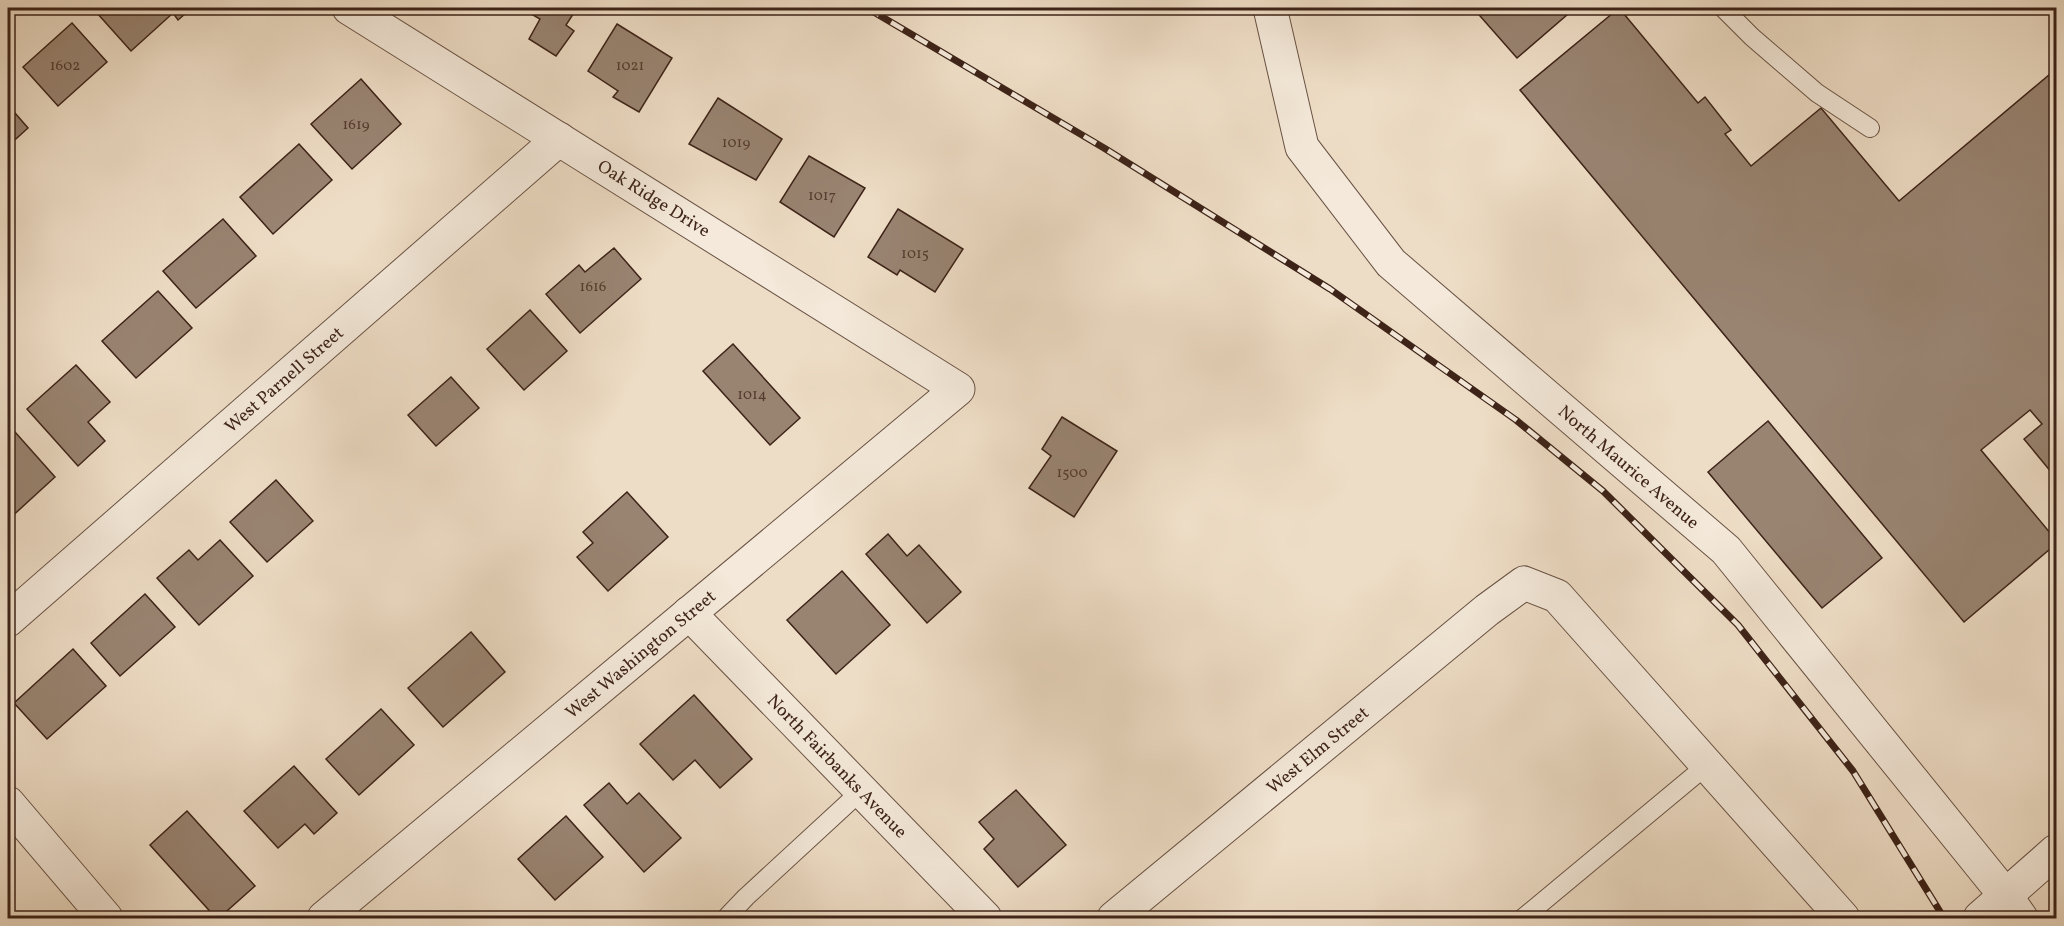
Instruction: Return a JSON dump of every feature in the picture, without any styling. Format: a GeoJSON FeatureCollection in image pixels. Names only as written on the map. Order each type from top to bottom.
{"type":"FeatureCollection","features":[{"type":"Feature","properties":{"kind":"street","name":"Oak Ridge Drive"},"geometry":{"type":"LineString","coordinates":[[349,8],[958,389]]}},
{"type":"Feature","properties":{"kind":"street","name":"North Maurice Avenue"},"geometry":{"type":"LineString","coordinates":[[1270,8],[1302,147],[1391,263],[1726,550],[2013,907]]}},
{"type":"Feature","properties":{"kind":"street","name":"West Parnell Street"},"geometry":{"type":"LineString","coordinates":[[8,620],[559,139]]}},
{"type":"Feature","properties":{"kind":"street","name":"West Washington Street"},"geometry":{"type":"LineString","coordinates":[[324,918],[958,389]]}},
{"type":"Feature","properties":{"kind":"street","name":"West Elm Street"},"geometry":{"type":"LineString","coordinates":[[1114,918],[1487,610],[1524,583],[1557,596],[1707,765]]}},
{"type":"Feature","properties":{"kind":"street","name":"North Fairbanks Avenue"},"geometry":{"type":"LineString","coordinates":[[689,613],[985,918]]}},
{"type":"Feature","properties":{"kind":"street"},"geometry":{"type":"LineString","coordinates":[[1707,765],[1843,918]]}},
{"type":"Feature","properties":{"kind":"street"},"geometry":{"type":"LineString","coordinates":[[8,803],[106,918]]}},
{"type":"Feature","properties":{"kind":"street"},"geometry":{"type":"LineString","coordinates":[[1980,918],[2013,907],[2056,851]]}},
{"type":"Feature","properties":{"kind":"lane"},"geometry":{"type":"LineString","coordinates":[[1723,8],[1752,37],[1817,93],[1870,128]]}},
{"type":"Feature","properties":{"kind":"lane"},"geometry":{"type":"LineString","coordinates":[[1523,918],[1707,765]]}},
{"type":"Feature","properties":{"kind":"lane"},"geometry":{"type":"LineString","coordinates":[[726,918],[861,791]]}},
{"type":"Feature","properties":{"kind":"building"},"geometry":{"type":"Polygon","coordinates":[[[103,8],[192,8],[178,20],[173,13],[131,51],[97,13],[103,8]]]}},
{"type":"Feature","properties":{"kind":"building"},"geometry":{"type":"Polygon","coordinates":[[[521,8],[577,8],[566,25],[574,31],[556,56],[529,39],[540,19],[521,8]]]}},
{"type":"Feature","properties":{"kind":"building"},"geometry":{"type":"Polygon","coordinates":[[[1473,8],[1575,8],[1517,58],[1473,8]]]}},
{"type":"Feature","properties":{"kind":"building"},"geometry":{"type":"Polygon","coordinates":[[[1619,8],[1698,103],[1705,97],[1731,130],[1725,134],[1751,166],[1821,108],[1899,201],[2056,69],[2056,478],[2024,439],[2042,424],[2030,410],[1981,450],[2056,540],[2056,544],[1964,622],[1520,90],[1619,8]]]}},
{"type":"Feature","properties":{"kind":"building"},"geometry":{"type":"Polygon","coordinates":[[[72,23],[107,62],[58,106],[23,67],[72,23]]]}},
{"type":"Feature","properties":{"kind":"building"},"geometry":{"type":"Polygon","coordinates":[[[617,24],[672,58],[639,112],[613,97],[618,91],[588,71],[617,24]]]}},
{"type":"Feature","properties":{"kind":"building"},"geometry":{"type":"Polygon","coordinates":[[[361,79],[401,124],[352,169],[311,124],[361,79]]]}},
{"type":"Feature","properties":{"kind":"building"},"geometry":{"type":"Polygon","coordinates":[[[718,98],[782,139],[756,180],[689,144],[718,98]]]}},
{"type":"Feature","properties":{"kind":"building"},"geometry":{"type":"Polygon","coordinates":[[[8,105],[28,128],[8,146],[8,105]]]}},
{"type":"Feature","properties":{"kind":"building"},"geometry":{"type":"Polygon","coordinates":[[[299,144],[332,180],[273,234],[240,197],[299,144]]]}},
{"type":"Feature","properties":{"kind":"building"},"geometry":{"type":"Polygon","coordinates":[[[809,156],[865,188],[834,237],[780,202],[809,156]]]}},
{"type":"Feature","properties":{"kind":"building"},"geometry":{"type":"Polygon","coordinates":[[[898,209],[963,249],[935,292],[900,270],[897,275],[868,257],[898,209]]]}},
{"type":"Feature","properties":{"kind":"building"},"geometry":{"type":"Polygon","coordinates":[[[223,219],[256,256],[196,308],[163,271],[223,219]]]}},
{"type":"Feature","properties":{"kind":"building"},"geometry":{"type":"Polygon","coordinates":[[[614,248],[641,279],[580,333],[546,294],[579,265],[585,272],[614,248]]]}},
{"type":"Feature","properties":{"kind":"building"},"geometry":{"type":"Polygon","coordinates":[[[158,291],[192,328],[136,378],[102,341],[158,291]]]}},
{"type":"Feature","properties":{"kind":"building"},"geometry":{"type":"Polygon","coordinates":[[[530,310],[567,351],[524,390],[487,349],[530,310]]]}},
{"type":"Feature","properties":{"kind":"building"},"geometry":{"type":"Polygon","coordinates":[[[733,344],[800,418],[770,445],[703,371],[733,344]]]}},
{"type":"Feature","properties":{"kind":"building"},"geometry":{"type":"Polygon","coordinates":[[[76,365],[110,402],[88,422],[105,441],[78,466],[27,409],[76,365]]]}},
{"type":"Feature","properties":{"kind":"building"},"geometry":{"type":"Polygon","coordinates":[[[451,377],[479,408],[436,446],[408,415],[451,377]]]}},
{"type":"Feature","properties":{"kind":"building"},"geometry":{"type":"Polygon","coordinates":[[[1062,417],[1117,451],[1074,517],[1029,488],[1051,456],[1042,449],[1062,417]]]}},
{"type":"Feature","properties":{"kind":"building"},"geometry":{"type":"Polygon","coordinates":[[[1768,421],[1882,558],[1822,608],[1708,472],[1768,421]]]}},
{"type":"Feature","properties":{"kind":"building"},"geometry":{"type":"Polygon","coordinates":[[[15,432],[55,477],[8,520],[8,439],[15,432]]]}},
{"type":"Feature","properties":{"kind":"building"},"geometry":{"type":"Polygon","coordinates":[[[276,480],[313,521],[267,562],[230,522],[276,480]]]}},
{"type":"Feature","properties":{"kind":"building"},"geometry":{"type":"Polygon","coordinates":[[[627,492],[668,537],[608,591],[577,557],[593,543],[583,532],[627,492]]]}},
{"type":"Feature","properties":{"kind":"building"},"geometry":{"type":"Polygon","coordinates":[[[888,534],[907,556],[919,545],[961,592],[927,623],[866,554],[888,534]]]}},
{"type":"Feature","properties":{"kind":"building"},"geometry":{"type":"Polygon","coordinates":[[[220,540],[253,576],[199,625],[157,578],[189,550],[198,560],[220,540]]]}},
{"type":"Feature","properties":{"kind":"building"},"geometry":{"type":"Polygon","coordinates":[[[842,571],[890,625],[836,674],[787,620],[842,571]]]}},
{"type":"Feature","properties":{"kind":"building"},"geometry":{"type":"Polygon","coordinates":[[[145,594],[175,627],[120,676],[91,643],[145,594]]]}},
{"type":"Feature","properties":{"kind":"building"},"geometry":{"type":"Polygon","coordinates":[[[471,632],[505,672],[443,727],[408,688],[471,632]]]}},
{"type":"Feature","properties":{"kind":"building"},"geometry":{"type":"Polygon","coordinates":[[[73,649],[106,686],[47,739],[14,703],[73,649]]]}},
{"type":"Feature","properties":{"kind":"building"},"geometry":{"type":"Polygon","coordinates":[[[694,695],[752,759],[720,788],[695,760],[673,780],[640,744],[694,695]]]}},
{"type":"Feature","properties":{"kind":"building"},"geometry":{"type":"Polygon","coordinates":[[[381,709],[414,745],[359,795],[326,759],[381,709]]]}},
{"type":"Feature","properties":{"kind":"building"},"geometry":{"type":"Polygon","coordinates":[[[294,766],[337,813],[314,834],[305,824],[278,848],[244,811],[294,766]]]}},
{"type":"Feature","properties":{"kind":"building"},"geometry":{"type":"Polygon","coordinates":[[[609,783],[627,804],[639,793],[681,838],[644,872],[584,805],[609,783]]]}},
{"type":"Feature","properties":{"kind":"building"},"geometry":{"type":"Polygon","coordinates":[[[1016,790],[1066,845],[1018,887],[984,849],[994,839],[979,822],[1016,790]]]}},
{"type":"Feature","properties":{"kind":"building"},"geometry":{"type":"Polygon","coordinates":[[[187,811],[255,886],[219,918],[216,918],[150,845],[187,811]]]}},
{"type":"Feature","properties":{"kind":"building"},"geometry":{"type":"Polygon","coordinates":[[[566,816],[603,857],[555,900],[518,859],[566,816]]]}},
{"type":"Feature","properties":{"kind":"railway"},"geometry":{"type":"LineString","coordinates":[[867,8],[1104,148],[1330,289],[1516,420],[1603,491],[1738,625],[1853,771],[1944,918]]}}]}
